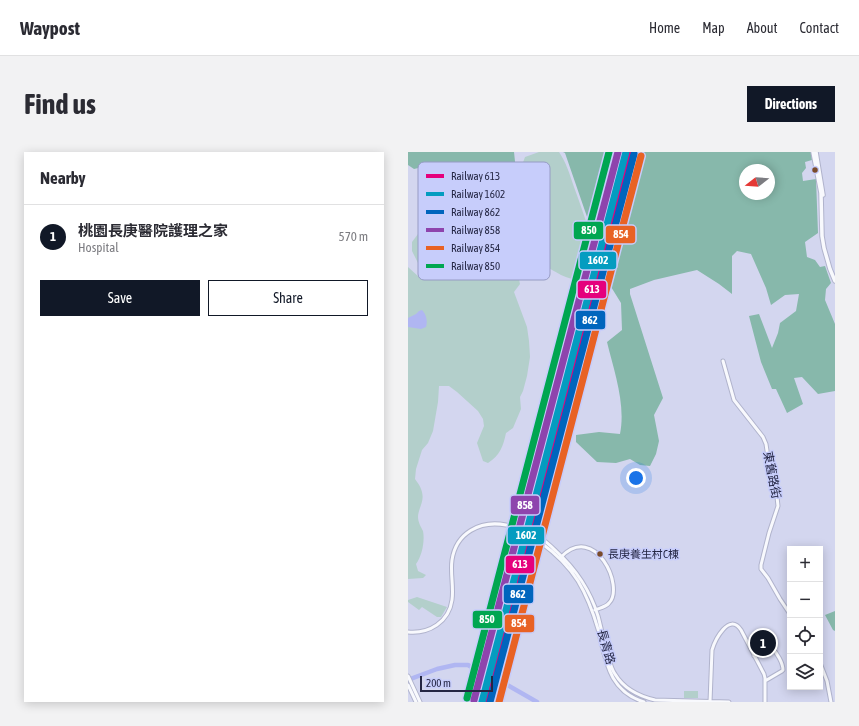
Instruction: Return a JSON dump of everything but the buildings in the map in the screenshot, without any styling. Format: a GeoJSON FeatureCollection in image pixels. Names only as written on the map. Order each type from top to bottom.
{"type":"FeatureCollection","features":[{"type":"Feature","properties":{"kind":"main road"},"geometry":{"type":"LineString","coordinates":[[814,152],[822,183],[824,236],[827,253],[835,276]]}},
{"type":"Feature","properties":{"kind":"main road"},"geometry":{"type":"LineString","coordinates":[[814,152],[820,193],[822,236],[830,269],[835,281]]}},
{"type":"Feature","properties":{"kind":"street","name":"東舊路街"},"geometry":{"type":"LineString","coordinates":[[723,361],[734,400],[763,437],[766,444],[772,484],[777,497],[778,506],[762,558],[761,569],[787,610]]}},
{"type":"Feature","properties":{"kind":"street","name":"長青路"},"geometry":{"type":"LineString","coordinates":[[408,632],[418,632],[430,629],[441,622],[446,616],[452,600],[452,561],[459,542],[474,528],[484,525],[504,524],[521,530],[561,557],[575,571],[585,586],[612,668],[618,679],[627,688],[637,694],[655,700],[729,702]]}},
{"type":"Feature","properties":{"kind":"street"},"geometry":{"type":"LineString","coordinates":[[561,557],[573,548],[581,546],[596,552],[607,564],[612,582],[612,598],[609,604],[594,610]]}},
{"type":"Feature","properties":{"kind":"street","name":"長青路"},"geometry":{"type":"LineString","coordinates":[[594,610],[605,659],[612,677],[627,693],[644,702]]}},
{"type":"Feature","properties":{"kind":"street"},"geometry":{"type":"LineString","coordinates":[[710,702],[712,650],[716,639],[728,625],[736,625],[739,627],[764,674],[765,702]]}},
{"type":"Feature","properties":{"kind":"street"},"geometry":{"type":"LineString","coordinates":[[754,656],[766,649],[772,648],[783,665],[782,671],[765,681]]}},
{"type":"Feature","properties":{"kind":"street"},"geometry":{"type":"LineString","coordinates":[[823,671],[827,681],[831,702]]}},
{"type":"Feature","properties":{"kind":"street"},"geometry":{"type":"LineString","coordinates":[[408,676],[416,702]]}},
{"type":"Feature","properties":{"kind":"street"},"geometry":{"type":"LineString","coordinates":[[410,686],[420,702]]}},
{"type":"Feature","properties":{"kind":"green space"},"geometry":{"type":"Polygon","coordinates":[[[408,152],[514,152],[515,162],[418,162],[418,168],[414,169],[408,165],[408,152]]]}},
{"type":"Feature","properties":{"kind":"green space"},"geometry":{"type":"Polygon","coordinates":[[[539,152],[559,152],[566,164],[591,238],[613,271],[612,276],[608,279],[603,276],[582,281],[566,277],[550,269],[550,162],[523,162],[525,157],[539,152]]]}},
{"type":"Feature","properties":{"kind":"green space"},"geometry":{"type":"Polygon","coordinates":[[[563,152],[811,152],[812,160],[805,162],[806,168],[802,173],[803,181],[816,179],[818,233],[805,242],[807,257],[815,260],[820,267],[825,266],[831,283],[826,289],[825,300],[835,324],[835,391],[818,394],[802,377],[794,378],[803,404],[787,413],[776,389],[772,389],[761,362],[749,316],[759,314],[772,348],[780,323],[796,311],[799,294],[785,295],[771,305],[766,288],[751,254],[737,251],[732,256],[732,294],[697,270],[654,280],[630,289],[630,294],[663,398],[654,415],[659,441],[656,454],[650,466],[640,465],[630,459],[616,463],[597,462],[576,442],[576,435],[599,432],[620,434],[620,399],[616,376],[607,342],[622,330],[621,303],[608,282],[614,278],[614,268],[595,240],[565,153],[563,152]]]}},
{"type":"Feature","properties":{"kind":"green space"},"geometry":{"type":"Polygon","coordinates":[[[418,234],[418,263],[412,251],[412,242],[418,234]]]}},
{"type":"Feature","properties":{"kind":"green space"},"geometry":{"type":"Polygon","coordinates":[[[408,267],[418,276],[418,280],[519,280],[520,284],[514,292],[527,327],[530,357],[527,376],[520,397],[521,409],[513,428],[506,433],[502,447],[498,454],[488,463],[483,461],[477,443],[484,426],[483,419],[478,411],[449,386],[439,386],[433,431],[428,443],[422,450],[416,469],[415,479],[421,488],[422,494],[418,517],[424,539],[421,553],[416,564],[418,571],[426,575],[423,578],[408,579],[408,267]]]}},
{"type":"Feature","properties":{"kind":"green space"},"geometry":{"type":"Polygon","coordinates":[[[417,597],[447,607],[441,617],[437,617],[422,607],[419,610],[408,602],[408,600],[417,597]]]}},
{"type":"Feature","properties":{"kind":"green space"},"geometry":{"type":"Polygon","coordinates":[[[835,611],[835,631],[825,615],[835,611]]]}},
{"type":"Feature","properties":{"kind":"green space"},"geometry":{"type":"Polygon","coordinates":[[[684,691],[698,691],[698,698],[684,698],[684,691]]]}},
{"type":"Feature","properties":{"kind":"water"},"geometry":{"type":"Polygon","coordinates":[[[422,310],[425,314],[427,322],[426,327],[421,329],[408,327],[408,318],[422,310]]]}},
{"type":"Feature","properties":{"kind":"waterway"},"geometry":{"type":"LineString","coordinates":[[408,680],[437,669],[455,665],[468,665],[497,679],[537,702]]}},
{"type":"Feature","properties":{"kind":"rail line","name":"850"},"geometry":{"type":"LineString","coordinates":[[467,698],[609,152]]}},
{"type":"Feature","properties":{"kind":"rail line","name":"858"},"geometry":{"type":"LineString","coordinates":[[474,700],[618,152]]}},
{"type":"Feature","properties":{"kind":"rail line","name":"1602"},"geometry":{"type":"LineString","coordinates":[[482,702],[626,152]]}},
{"type":"Feature","properties":{"kind":"rail line","name":"613"},"geometry":{"type":"LineString","coordinates":[[484,702],[628,152]]}},
{"type":"Feature","properties":{"kind":"rail line","name":"862"},"geometry":{"type":"LineString","coordinates":[[490,702],[634,154]]}},
{"type":"Feature","properties":{"kind":"rail line","name":"854"},"geometry":{"type":"LineString","coordinates":[[499,702],[641,156]]}},
{"type":"Feature","properties":{"kind":"place","name":"長庚養生村C棟"},"geometry":{"type":"Point","coordinates":[600,554]}},
{"type":"Feature","properties":{"kind":"place","name":"桃園長庚醫院護理之家"},"geometry":{"type":"Point","coordinates":[763,643]}}]}
